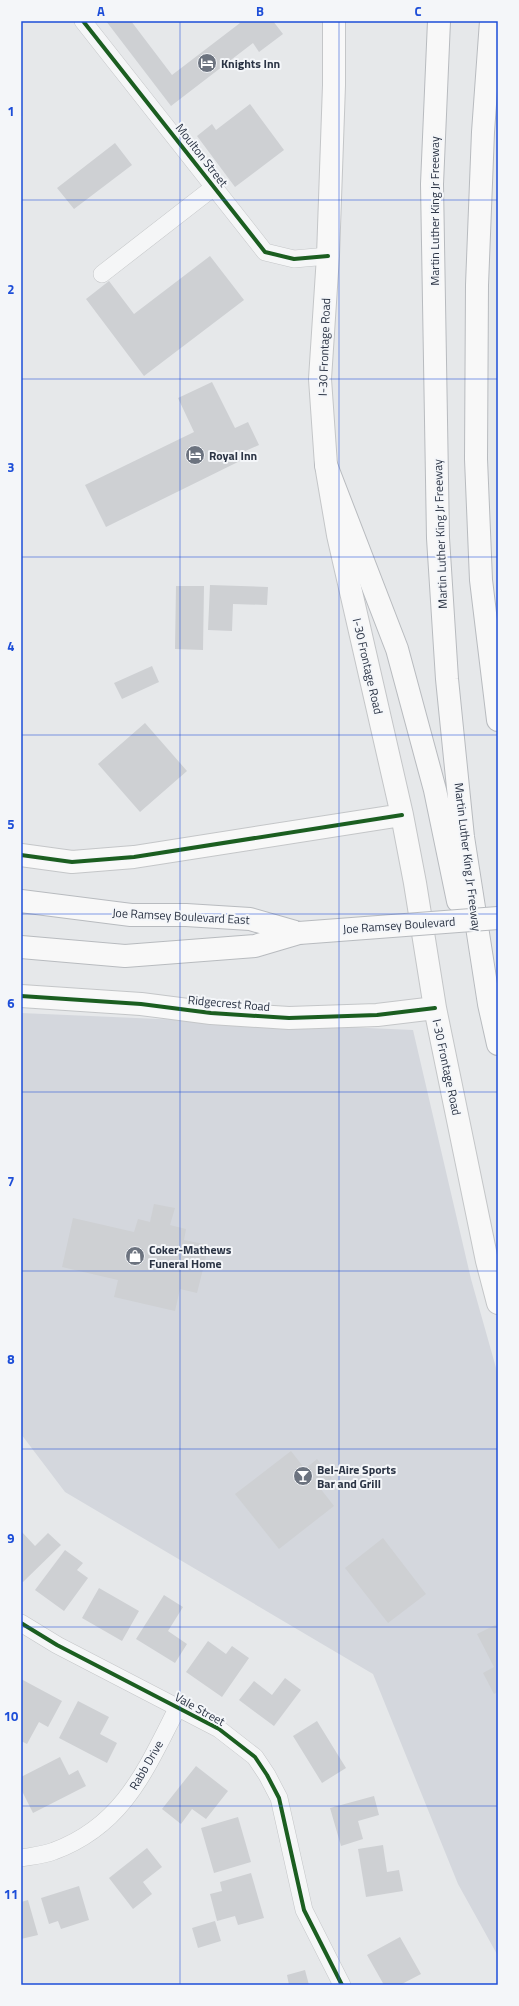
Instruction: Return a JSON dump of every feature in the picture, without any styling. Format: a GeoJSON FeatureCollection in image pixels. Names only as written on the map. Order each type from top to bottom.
{"type":"FeatureCollection","features":[{"type":"Feature","properties":{"kind":"main road","name":"I-30 Frontage Road"},"geometry":{"type":"LineString","coordinates":[[334,21],[334,85],[328,256],[320,379],[326,465],[338,535],[402,815],[415,883],[435,1008],[487,1262],[498,1304]]}},
{"type":"Feature","properties":{"kind":"main road","name":"Martin Luther King Jr Freeway"},"geometry":{"type":"LineString","coordinates":[[439,21],[432,184],[438,538],[447,679],[463,837],[489,1004],[498,1044]]}},
{"type":"Feature","properties":{"kind":"main road"},"geometry":{"type":"LineString","coordinates":[[491,21],[483,132],[477,279],[476,459],[481,580],[498,720]]}},
{"type":"Feature","properties":{"kind":"main road"},"geometry":{"type":"LineString","coordinates":[[326,465],[397,649],[435,790],[471,960],[489,1004]]}},
{"type":"Feature","properties":{"kind":"main road"},"geometry":{"type":"LineString","coordinates":[[21,855],[72,862],[134,857],[402,815]]}},
{"type":"Feature","properties":{"kind":"main road","name":"Joe Ramsey Boulevard East"},"geometry":{"type":"LineString","coordinates":[[21,901],[131,915],[186,915],[250,919],[299,932]]}},
{"type":"Feature","properties":{"kind":"main road","name":"Joe Ramsey Boulevard"},"geometry":{"type":"LineString","coordinates":[[299,932],[498,918]]}},
{"type":"Feature","properties":{"kind":"main road"},"geometry":{"type":"LineString","coordinates":[[21,946],[126,956],[255,946],[299,932]]}},
{"type":"Feature","properties":{"kind":"main road","name":"Ridgecrest Road"},"geometry":{"type":"LineString","coordinates":[[21,996],[141,1004],[211,1013],[289,1018],[377,1015],[435,1008]]}},
{"type":"Feature","properties":{"kind":"street","name":"Moulton Street"},"geometry":{"type":"LineString","coordinates":[[83,21],[265,252],[294,259],[328,256]]}},
{"type":"Feature","properties":{"kind":"street"},"geometry":{"type":"LineString","coordinates":[[102,274],[214,187]]}},
{"type":"Feature","properties":{"kind":"street","name":"Vale Street"},"geometry":{"type":"LineString","coordinates":[[21,1623],[57,1645],[219,1729],[243,1746],[255,1757],[268,1775],[279,1798],[304,1910],[342,1985]]}},
{"type":"Feature","properties":{"kind":"street","name":"Rabb Drive"},"geometry":{"type":"LineString","coordinates":[[21,1858],[54,1851],[92,1831],[106,1821],[139,1783],[178,1707]]}},
{"type":"Feature","properties":{"kind":"shaded area"},"geometry":{"type":"Polygon","coordinates":[[[21,1013],[413,1030],[471,1279],[498,1375],[498,1956],[458,1884],[373,1674],[65,1492],[21,1434],[21,1013]]]}},
{"type":"Feature","properties":{"kind":"building","name":"Knights Inn"},"geometry":{"type":"Polygon","coordinates":[[[106,21],[131,21],[172,75],[240,23],[238,21],[273,21],[283,34],[259,52],[253,43],[171,106],[106,21]]]}},
{"type":"Feature","properties":{"kind":"building"},"geometry":{"type":"Polygon","coordinates":[[[250,104],[284,150],[235,187],[197,136],[212,124],[216,130],[250,104]]]}},
{"type":"Feature","properties":{"kind":"building"},"geometry":{"type":"Polygon","coordinates":[[[115,143],[132,165],[74,209],[57,188],[115,143]]]}},
{"type":"Feature","properties":{"kind":"building"},"geometry":{"type":"Polygon","coordinates":[[[210,256],[244,300],[144,376],[86,299],[109,281],[134,314],[210,256]]]}},
{"type":"Feature","properties":{"kind":"building","name":"Royal Inn"},"geometry":{"type":"Polygon","coordinates":[[[212,382],[235,428],[248,422],[259,445],[243,452],[246,458],[106,527],[85,485],[194,432],[178,398],[212,382]]]}},
{"type":"Feature","properties":{"kind":"building"},"geometry":{"type":"Polygon","coordinates":[[[210,585],[268,587],[267,605],[233,604],[232,631],[208,630],[210,585]]]}},
{"type":"Feature","properties":{"kind":"building"},"geometry":{"type":"Polygon","coordinates":[[[176,586],[204,586],[203,650],[175,649],[176,586]]]}},
{"type":"Feature","properties":{"kind":"building"},"geometry":{"type":"Polygon","coordinates":[[[152,666],[159,682],[122,699],[114,683],[152,666]]]}},
{"type":"Feature","properties":{"kind":"building"},"geometry":{"type":"Polygon","coordinates":[[[145,723],[187,771],[140,812],[98,764],[145,723]]]}},
{"type":"Feature","properties":{"kind":"building","name":"Coker-Mathews Funeral Home"},"geometry":{"type":"Polygon","coordinates":[[[154,1204],[175,1208],[170,1225],[186,1229],[184,1240],[209,1245],[197,1293],[180,1289],[175,1311],[114,1297],[118,1280],[62,1267],[73,1218],[134,1232],[138,1219],[150,1222],[154,1204]]]}},
{"type":"Feature","properties":{"kind":"building"},"geometry":{"type":"Polygon","coordinates":[[[291,1451],[305,1469],[317,1459],[332,1478],[320,1488],[334,1506],[279,1549],[235,1494],[291,1451]]]}},
{"type":"Feature","properties":{"kind":"building"},"geometry":{"type":"Polygon","coordinates":[[[21,1531],[35,1546],[48,1533],[61,1545],[23,1582],[21,1581],[21,1531]]]}},
{"type":"Feature","properties":{"kind":"building"},"geometry":{"type":"Polygon","coordinates":[[[383,1538],[426,1594],[388,1623],[345,1568],[383,1538]]]}},
{"type":"Feature","properties":{"kind":"building"},"geometry":{"type":"Polygon","coordinates":[[[65,1550],[83,1563],[77,1570],[88,1578],[64,1611],[35,1590],[65,1550]]]}},
{"type":"Feature","properties":{"kind":"building"},"geometry":{"type":"Polygon","coordinates":[[[99,1588],[139,1611],[122,1641],[82,1618],[99,1588]]]}},
{"type":"Feature","properties":{"kind":"building"},"geometry":{"type":"Polygon","coordinates":[[[164,1595],[183,1607],[168,1631],[187,1644],[175,1663],[136,1639],[164,1595]]]}},
{"type":"Feature","properties":{"kind":"building"},"geometry":{"type":"Polygon","coordinates":[[[497,1624],[498,1692],[494,1694],[483,1673],[494,1667],[477,1634],[497,1624]]]}},
{"type":"Feature","properties":{"kind":"building"},"geometry":{"type":"Polygon","coordinates":[[[208,1641],[226,1654],[232,1646],[249,1658],[222,1697],[186,1672],[208,1641]]]}},
{"type":"Feature","properties":{"kind":"building"},"geometry":{"type":"Polygon","coordinates":[[[285,1678],[301,1690],[274,1726],[239,1700],[254,1681],[272,1695],[285,1678]]]}},
{"type":"Feature","properties":{"kind":"building"},"geometry":{"type":"Polygon","coordinates":[[[21,1679],[62,1701],[48,1727],[39,1722],[27,1744],[21,1741],[21,1679]]]}},
{"type":"Feature","properties":{"kind":"building"},"geometry":{"type":"Polygon","coordinates":[[[78,1701],[109,1717],[100,1734],[117,1743],[107,1763],[59,1738],[78,1701]]]}},
{"type":"Feature","properties":{"kind":"building"},"geometry":{"type":"Polygon","coordinates":[[[317,1721],[346,1768],[322,1783],[293,1736],[317,1721]]]}},
{"type":"Feature","properties":{"kind":"building"},"geometry":{"type":"Polygon","coordinates":[[[60,1757],[69,1775],[78,1770],[86,1786],[33,1813],[21,1789],[21,1777],[60,1757]]]}},
{"type":"Feature","properties":{"kind":"building"},"geometry":{"type":"Polygon","coordinates":[[[196,1766],[228,1791],[206,1819],[192,1809],[181,1824],[162,1809],[196,1766]]]}},
{"type":"Feature","properties":{"kind":"building"},"geometry":{"type":"Polygon","coordinates":[[[374,1796],[379,1815],[358,1821],[363,1839],[341,1846],[330,1808],[374,1796]]]}},
{"type":"Feature","properties":{"kind":"building"},"geometry":{"type":"Polygon","coordinates":[[[238,1817],[251,1862],[214,1873],[201,1828],[238,1817]]]}},
{"type":"Feature","properties":{"kind":"building"},"geometry":{"type":"Polygon","coordinates":[[[383,1845],[387,1872],[399,1870],[403,1891],[366,1897],[358,1849],[383,1845]]]}},
{"type":"Feature","properties":{"kind":"building"},"geometry":{"type":"Polygon","coordinates":[[[147,1848],[162,1867],[143,1882],[152,1894],[133,1909],[109,1878],[147,1848]]]}},
{"type":"Feature","properties":{"kind":"building"},"geometry":{"type":"Polygon","coordinates":[[[251,1873],[264,1918],[238,1925],[235,1916],[217,1921],[210,1894],[222,1891],[220,1882],[251,1873]]]}},
{"type":"Feature","properties":{"kind":"building"},"geometry":{"type":"Polygon","coordinates":[[[79,1886],[89,1920],[61,1929],[58,1921],[49,1924],[41,1898],[79,1886]]]}},
{"type":"Feature","properties":{"kind":"building"},"geometry":{"type":"Polygon","coordinates":[[[28,1900],[38,1935],[21,1939],[21,1902],[28,1900]]]}},
{"type":"Feature","properties":{"kind":"building"},"geometry":{"type":"Polygon","coordinates":[[[215,1921],[221,1941],[198,1948],[192,1928],[215,1921]]]}},
{"type":"Feature","properties":{"kind":"building"},"geometry":{"type":"Polygon","coordinates":[[[400,1937],[421,1974],[400,1985],[384,1985],[367,1955],[400,1937]]]}},
{"type":"Feature","properties":{"kind":"building"},"geometry":{"type":"Polygon","coordinates":[[[305,1970],[309,1985],[289,1985],[287,1975],[305,1970]]]}},
{"type":"Feature","properties":{"kind":"cycle path"},"geometry":{"type":"LineString","coordinates":[[83,21],[265,252],[294,259],[328,256]]}},
{"type":"Feature","properties":{"kind":"cycle path"},"geometry":{"type":"LineString","coordinates":[[21,855],[72,862],[134,857],[402,815]]}},
{"type":"Feature","properties":{"kind":"cycle path"},"geometry":{"type":"LineString","coordinates":[[21,996],[141,1004],[211,1013],[289,1018],[377,1015],[435,1008]]}},
{"type":"Feature","properties":{"kind":"cycle path"},"geometry":{"type":"LineString","coordinates":[[21,1623],[57,1645],[219,1729],[255,1757],[267,1775],[279,1798],[304,1910],[342,1985]]}},
{"type":"Feature","properties":{"kind":"place","name":"Knights Inn"},"geometry":{"type":"Point","coordinates":[207,63]}},
{"type":"Feature","properties":{"kind":"place","name":"Royal Inn"},"geometry":{"type":"Point","coordinates":[195,455]}},
{"type":"Feature","properties":{"kind":"place","name":"Coker-Mathews Funeral Home"},"geometry":{"type":"Point","coordinates":[135,1256]}},
{"type":"Feature","properties":{"kind":"place","name":"Bel-Aire Sports Bar and Grill"},"geometry":{"type":"Point","coordinates":[303,1476]}}]}
